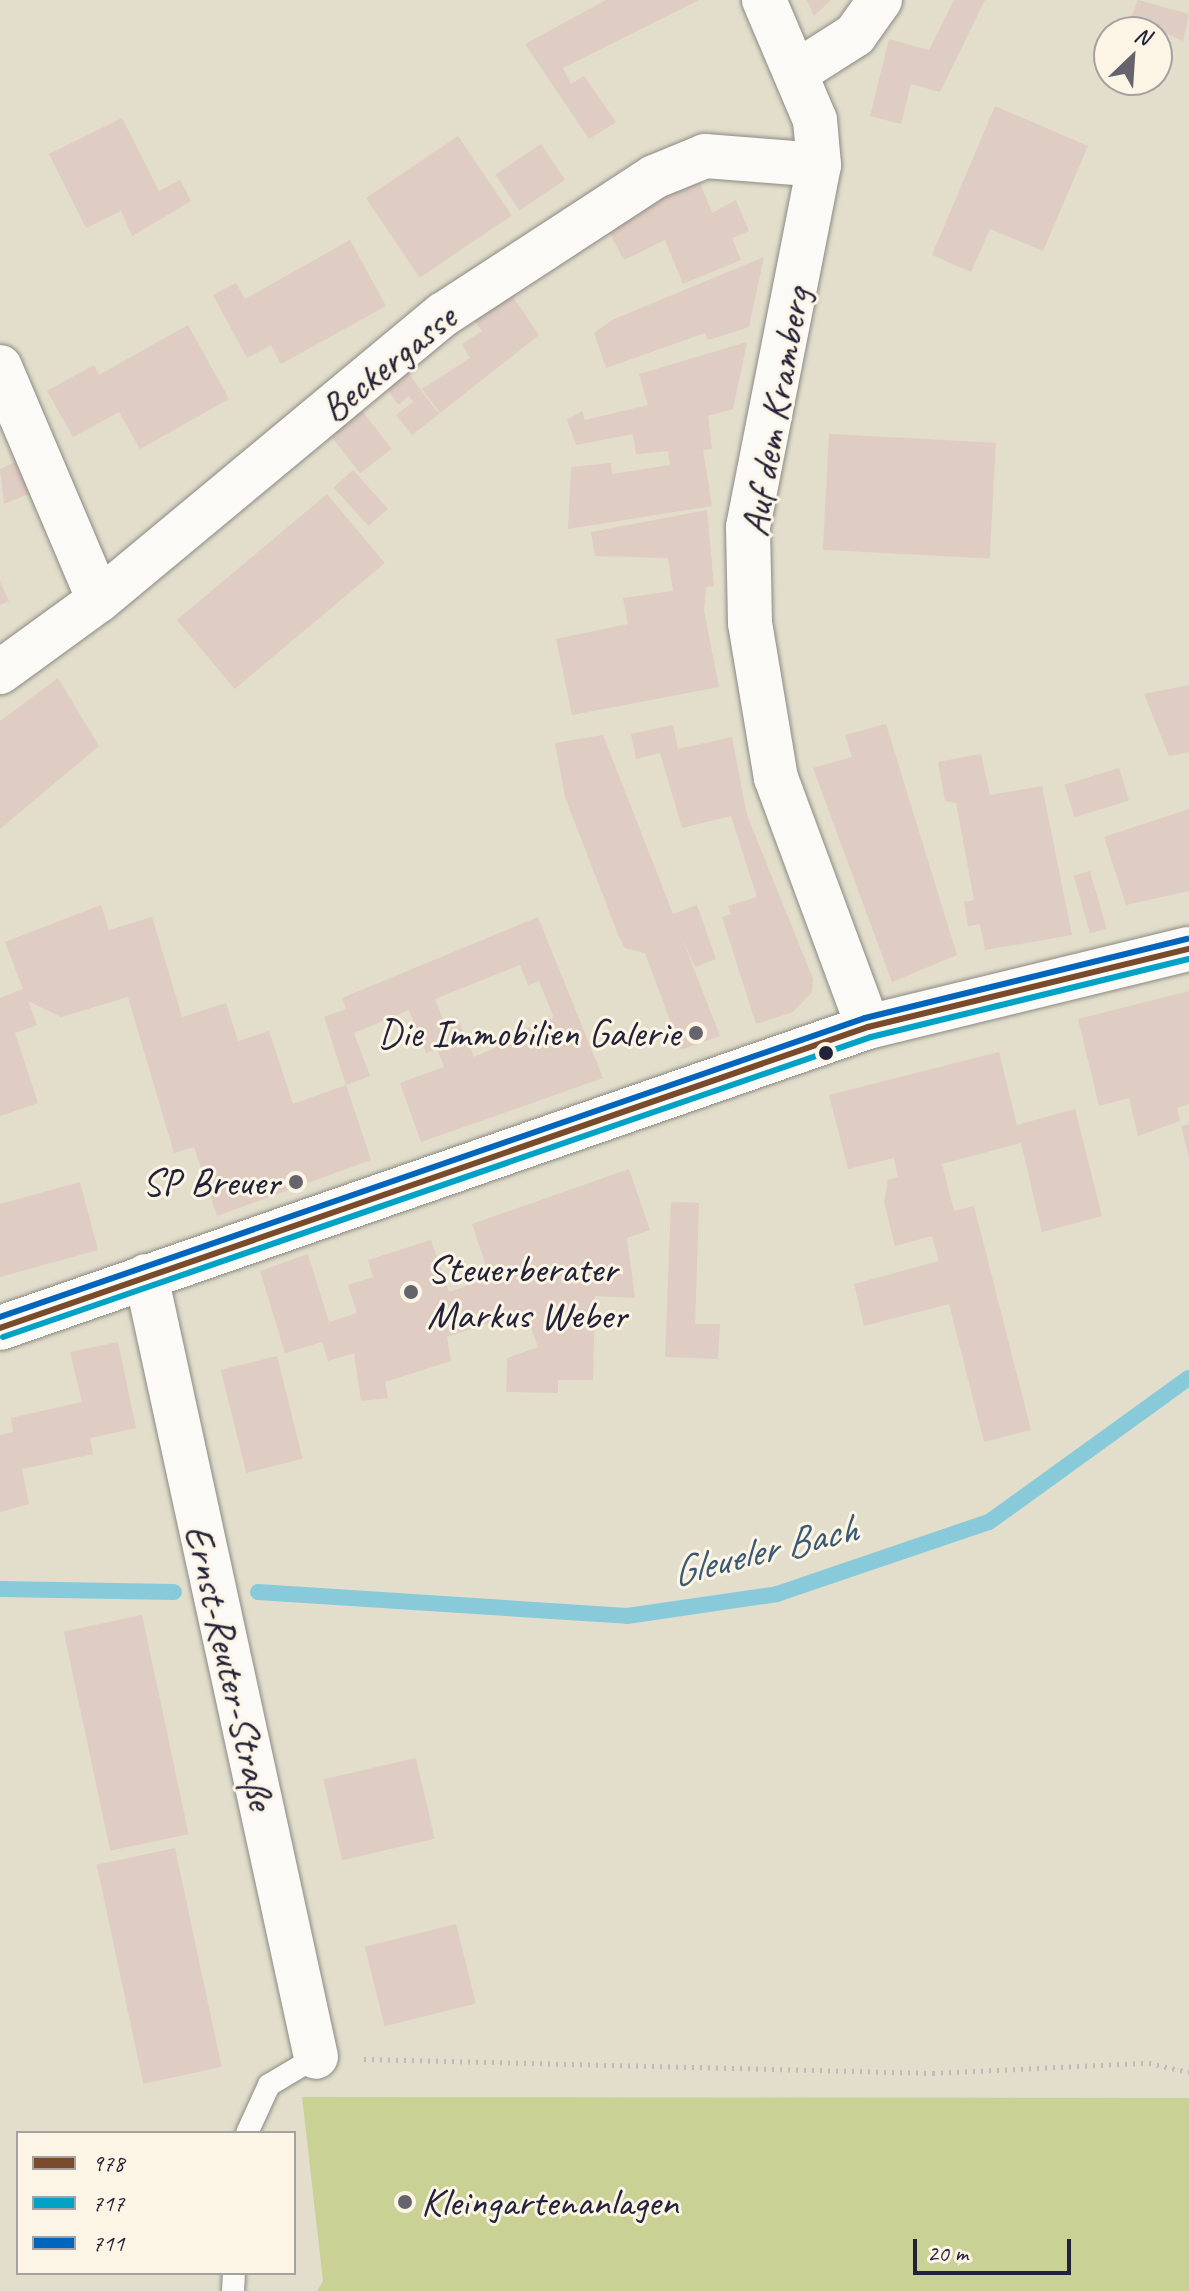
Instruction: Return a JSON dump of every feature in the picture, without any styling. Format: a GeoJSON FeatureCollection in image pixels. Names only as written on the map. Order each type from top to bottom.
{"type":"FeatureCollection","features":[{"type":"Feature","properties":{"kind":"street","name":"Auf dem Kramberg"},"geometry":{"type":"LineString","coordinates":[[764,0],[815,120],[819,165],[748,527],[750,623],[776,778],[868,1027]]}},
{"type":"Feature","properties":{"kind":"street"},"geometry":{"type":"LineString","coordinates":[[797,72],[855,35],[880,0]]}},
{"type":"Feature","properties":{"kind":"street","name":"Beckergasse"},"geometry":{"type":"LineString","coordinates":[[0,672],[99,600],[444,314],[654,177],[705,156],[819,165]]}},
{"type":"Feature","properties":{"kind":"street"},"geometry":{"type":"LineString","coordinates":[[0,367],[99,600]]}},
{"type":"Feature","properties":{"kind":"street"},"geometry":{"type":"LineString","coordinates":[[0,1328],[868,1027],[1189,949]]}},
{"type":"Feature","properties":{"kind":"street","name":"Ernst-Reuter-Straße"},"geometry":{"type":"LineString","coordinates":[[146,1276],[316,2057]]}},
{"type":"Feature","properties":{"kind":"lane"},"geometry":{"type":"LineString","coordinates":[[248,2131],[269,2085],[316,2057]]}},
{"type":"Feature","properties":{"kind":"path"},"geometry":{"type":"LineString","coordinates":[[316,2057],[665,2072],[933,2073],[1149,2063],[1189,2072]]}},
{"type":"Feature","properties":{"kind":"green space"},"geometry":{"type":"Polygon","coordinates":[[[302,2097],[1189,2098],[1189,2291],[317,2291],[323,2281],[302,2097]]]}},
{"type":"Feature","properties":{"kind":"building"},"geometry":{"type":"Polygon","coordinates":[[[606,0],[699,0],[563,68],[571,84],[584,76],[616,122],[589,139],[525,44],[606,0]]]}},
{"type":"Feature","properties":{"kind":"building"},"geometry":{"type":"Polygon","coordinates":[[[807,0],[831,0],[814,16],[807,0]]]}},
{"type":"Feature","properties":{"kind":"building"},"geometry":{"type":"Polygon","coordinates":[[[954,0],[985,0],[940,92],[911,84],[901,124],[870,116],[889,39],[929,50],[954,0]]]}},
{"type":"Feature","properties":{"kind":"building"},"geometry":{"type":"Polygon","coordinates":[[[1138,0],[1189,14],[1183,41],[1173,36],[1173,16],[1131,16],[1138,0]]]}},
{"type":"Feature","properties":{"kind":"building"},"geometry":{"type":"Polygon","coordinates":[[[995,106],[1088,146],[1043,251],[990,229],[971,272],[932,255],[995,106]]]}},
{"type":"Feature","properties":{"kind":"building"},"geometry":{"type":"Polygon","coordinates":[[[122,118],[159,191],[180,180],[191,201],[132,236],[121,211],[86,228],[49,154],[122,118]]]}},
{"type":"Feature","properties":{"kind":"building"},"geometry":{"type":"Polygon","coordinates":[[[458,136],[512,216],[420,278],[366,198],[458,136]]]}},
{"type":"Feature","properties":{"kind":"building"},"geometry":{"type":"Polygon","coordinates":[[[541,144],[565,180],[519,210],[495,175],[541,144]]]}},
{"type":"Feature","properties":{"kind":"building"},"geometry":{"type":"Polygon","coordinates":[[[697,175],[712,213],[736,200],[749,231],[732,238],[741,260],[683,284],[665,240],[624,260],[604,223],[697,175]]]}},
{"type":"Feature","properties":{"kind":"building"},"geometry":{"type":"Polygon","coordinates":[[[350,240],[386,306],[281,364],[271,345],[247,358],[213,295],[236,283],[245,299],[350,240]]]}},
{"type":"Feature","properties":{"kind":"building"},"geometry":{"type":"Polygon","coordinates":[[[764,257],[749,327],[708,340],[705,333],[606,368],[594,333],[612,320],[764,257]]]}},
{"type":"Feature","properties":{"kind":"building"},"geometry":{"type":"Polygon","coordinates":[[[509,291],[539,335],[440,413],[422,389],[470,358],[462,344],[482,331],[472,317],[509,291]]]}},
{"type":"Feature","properties":{"kind":"building"},"geometry":{"type":"Polygon","coordinates":[[[188,325],[229,399],[140,449],[119,412],[73,437],[47,391],[94,365],[99,375],[188,325]]]}},
{"type":"Feature","properties":{"kind":"building"},"geometry":{"type":"Polygon","coordinates":[[[747,342],[733,409],[708,416],[712,449],[703,450],[712,506],[568,529],[571,467],[611,463],[612,474],[670,465],[668,451],[636,454],[633,434],[576,445],[567,420],[582,411],[585,420],[648,405],[639,374],[747,342]]]}},
{"type":"Feature","properties":{"kind":"building"},"geometry":{"type":"Polygon","coordinates":[[[403,366],[439,414],[412,435],[396,415],[413,402],[409,396],[398,405],[383,382],[403,366]]]}},
{"type":"Feature","properties":{"kind":"building"},"geometry":{"type":"Polygon","coordinates":[[[356,403],[392,449],[360,473],[324,428],[356,403]]]}},
{"type":"Feature","properties":{"kind":"building"},"geometry":{"type":"Polygon","coordinates":[[[829,434],[996,443],[990,559],[823,550],[829,434]]]}},
{"type":"Feature","properties":{"kind":"building"},"geometry":{"type":"Polygon","coordinates":[[[15,462],[29,494],[4,504],[0,469],[15,462]]]}},
{"type":"Feature","properties":{"kind":"building"},"geometry":{"type":"Polygon","coordinates":[[[353,470],[388,509],[368,526],[334,487],[353,470]]]}},
{"type":"Feature","properties":{"kind":"building"},"geometry":{"type":"Polygon","coordinates":[[[327,494],[385,563],[235,689],[177,620],[327,494]]]}},
{"type":"Feature","properties":{"kind":"building"},"geometry":{"type":"Polygon","coordinates":[[[707,510],[714,586],[706,587],[704,611],[719,687],[572,715],[556,639],[628,624],[623,598],[673,591],[668,558],[595,556],[591,532],[707,510]]]}},
{"type":"Feature","properties":{"kind":"building"},"geometry":{"type":"Polygon","coordinates":[[[0,581],[9,601],[0,605],[0,581]]]}},
{"type":"Feature","properties":{"kind":"building"},"geometry":{"type":"Polygon","coordinates":[[[58,678],[99,746],[0,829],[0,721],[58,678]]]}},
{"type":"Feature","properties":{"kind":"building"},"geometry":{"type":"Polygon","coordinates":[[[1189,685],[1189,752],[1169,756],[1144,694],[1189,685]]]}},
{"type":"Feature","properties":{"kind":"building"},"geometry":{"type":"Polygon","coordinates":[[[886,724],[957,955],[892,982],[813,768],[852,757],[845,735],[886,724]]]}},
{"type":"Feature","properties":{"kind":"building"},"geometry":{"type":"Polygon","coordinates":[[[673,725],[678,749],[732,737],[747,815],[813,979],[812,992],[793,1012],[756,1024],[722,917],[731,914],[728,906],[757,897],[731,816],[682,828],[660,753],[636,759],[631,734],[673,725]]]}},
{"type":"Feature","properties":{"kind":"building"},"geometry":{"type":"Polygon","coordinates":[[[603,735],[673,914],[697,905],[716,959],[695,967],[681,936],[720,1036],[681,1050],[645,953],[625,948],[619,937],[565,797],[555,743],[603,735]]]}},
{"type":"Feature","properties":{"kind":"building"},"geometry":{"type":"Polygon","coordinates":[[[981,754],[990,795],[1042,786],[1072,935],[985,950],[980,924],[968,926],[964,902],[974,900],[956,803],[945,801],[938,762],[981,754]]]}},
{"type":"Feature","properties":{"kind":"building"},"geometry":{"type":"Polygon","coordinates":[[[1119,768],[1129,801],[1074,817],[1064,785],[1119,768]]]}},
{"type":"Feature","properties":{"kind":"building"},"geometry":{"type":"Polygon","coordinates":[[[1189,809],[1189,891],[1126,905],[1104,837],[1189,809]]]}},
{"type":"Feature","properties":{"kind":"building"},"geometry":{"type":"Polygon","coordinates":[[[1090,871],[1107,929],[1090,933],[1074,876],[1090,871]]]}},
{"type":"Feature","properties":{"kind":"building"},"geometry":{"type":"Polygon","coordinates":[[[101,905],[109,930],[152,917],[182,1017],[226,1003],[238,1041],[269,1031],[293,1104],[346,1085],[371,1160],[217,1216],[194,1147],[174,1153],[128,997],[61,1017],[28,1001],[37,1025],[15,1033],[38,1103],[0,1116],[0,998],[23,989],[5,942],[101,905]]]}},
{"type":"Feature","properties":{"kind":"building"},"geometry":{"type":"Polygon","coordinates":[[[538,917],[603,1078],[421,1142],[400,1083],[444,1067],[437,1049],[426,1053],[409,1010],[354,1033],[370,1076],[346,1085],[324,1017],[346,1009],[342,998],[538,917]],[[520,965],[435,999],[444,1021],[457,1017],[474,1057],[497,1047],[495,1040],[554,1018],[539,981],[528,985],[520,965]]]}},
{"type":"Feature","properties":{"kind":"building"},"geometry":{"type":"Polygon","coordinates":[[[1189,991],[1189,1104],[1177,1108],[1180,1121],[1138,1136],[1129,1098],[1099,1106],[1078,1019],[1189,991]]]}},
{"type":"Feature","properties":{"kind":"building"},"geometry":{"type":"Polygon","coordinates":[[[999,1052],[1017,1125],[1075,1109],[1102,1216],[1042,1232],[1021,1143],[942,1164],[954,1211],[974,1206],[1031,1430],[984,1442],[949,1304],[864,1326],[854,1284],[939,1261],[932,1236],[895,1246],[884,1202],[888,1180],[898,1177],[894,1158],[848,1169],[829,1095],[999,1052]]]}},
{"type":"Feature","properties":{"kind":"building"},"geometry":{"type":"Polygon","coordinates":[[[1189,1124],[1189,1154],[1188,1154],[1181,1126],[1189,1124]]]}},
{"type":"Feature","properties":{"kind":"building"},"geometry":{"type":"Polygon","coordinates":[[[629,1169],[650,1230],[627,1238],[635,1298],[595,1296],[593,1380],[558,1380],[558,1393],[506,1392],[507,1358],[538,1347],[525,1311],[447,1337],[451,1361],[385,1382],[388,1398],[361,1401],[354,1353],[328,1361],[322,1342],[285,1353],[260,1271],[308,1254],[329,1322],[357,1313],[348,1285],[373,1277],[368,1260],[431,1240],[449,1292],[490,1278],[472,1224],[629,1169]]]}},
{"type":"Feature","properties":{"kind":"building"},"geometry":{"type":"Polygon","coordinates":[[[80,1182],[98,1250],[0,1277],[0,1204],[80,1182]]]}},
{"type":"Feature","properties":{"kind":"building"},"geometry":{"type":"Polygon","coordinates":[[[671,1202],[699,1203],[695,1324],[720,1324],[718,1359],[665,1357],[671,1202]]]}},
{"type":"Feature","properties":{"kind":"building"},"geometry":{"type":"Polygon","coordinates":[[[118,1342],[136,1428],[90,1438],[93,1454],[22,1469],[29,1504],[0,1512],[0,1435],[13,1432],[11,1418],[82,1402],[70,1352],[118,1342]]]}},
{"type":"Feature","properties":{"kind":"building"},"geometry":{"type":"Polygon","coordinates":[[[277,1356],[303,1459],[246,1473],[221,1370],[277,1356]]]}},
{"type":"Feature","properties":{"kind":"building"},"geometry":{"type":"Polygon","coordinates":[[[142,1615],[189,1834],[110,1851],[64,1632],[142,1615]]]}},
{"type":"Feature","properties":{"kind":"building"},"geometry":{"type":"Polygon","coordinates":[[[416,1758],[435,1839],[342,1860],[323,1779],[416,1758]]]}},
{"type":"Feature","properties":{"kind":"building"},"geometry":{"type":"Polygon","coordinates":[[[175,1848],[222,2067],[143,2084],[97,1865],[175,1848]]]}},
{"type":"Feature","properties":{"kind":"building"},"geometry":{"type":"Polygon","coordinates":[[[456,1924],[476,2004],[385,2026],[365,1947],[456,1924]]]}},
{"type":"Feature","properties":{"kind":"waterway","name":"Gleueler Bach"},"geometry":{"type":"LineString","coordinates":[[258,1592],[627,1616],[777,1594],[989,1522],[1189,1378]]}},
{"type":"Feature","properties":{"kind":"waterway","name":"Gleueler Bach"},"geometry":{"type":"LineString","coordinates":[[0,1589],[174,1592]]}},
{"type":"Feature","properties":{"kind":"transit line","name":"711"},"geometry":{"type":"LineString","coordinates":[[0,1317],[865,1018],[1187,939]]}},
{"type":"Feature","properties":{"kind":"transit line","name":"978"},"geometry":{"type":"LineString","coordinates":[[0,1328],[868,1027],[1189,949]]}},
{"type":"Feature","properties":{"kind":"transit line","name":"717"},"geometry":{"type":"LineString","coordinates":[[3,1337],[871,1037],[1189,959]]}},
{"type":"Feature","properties":{"kind":"place","name":"Die Immobilien Galerie"},"geometry":{"type":"Point","coordinates":[696,1033]}},
{"type":"Feature","properties":{"kind":"place","name":"SP Breuer"},"geometry":{"type":"Point","coordinates":[296,1182]}},
{"type":"Feature","properties":{"kind":"place","name":"Steuerberater Markus Weber"},"geometry":{"type":"Point","coordinates":[411,1292]}},
{"type":"Feature","properties":{"kind":"place","name":"Kleingartenanlagen"},"geometry":{"type":"Point","coordinates":[405,2202]}}]}
